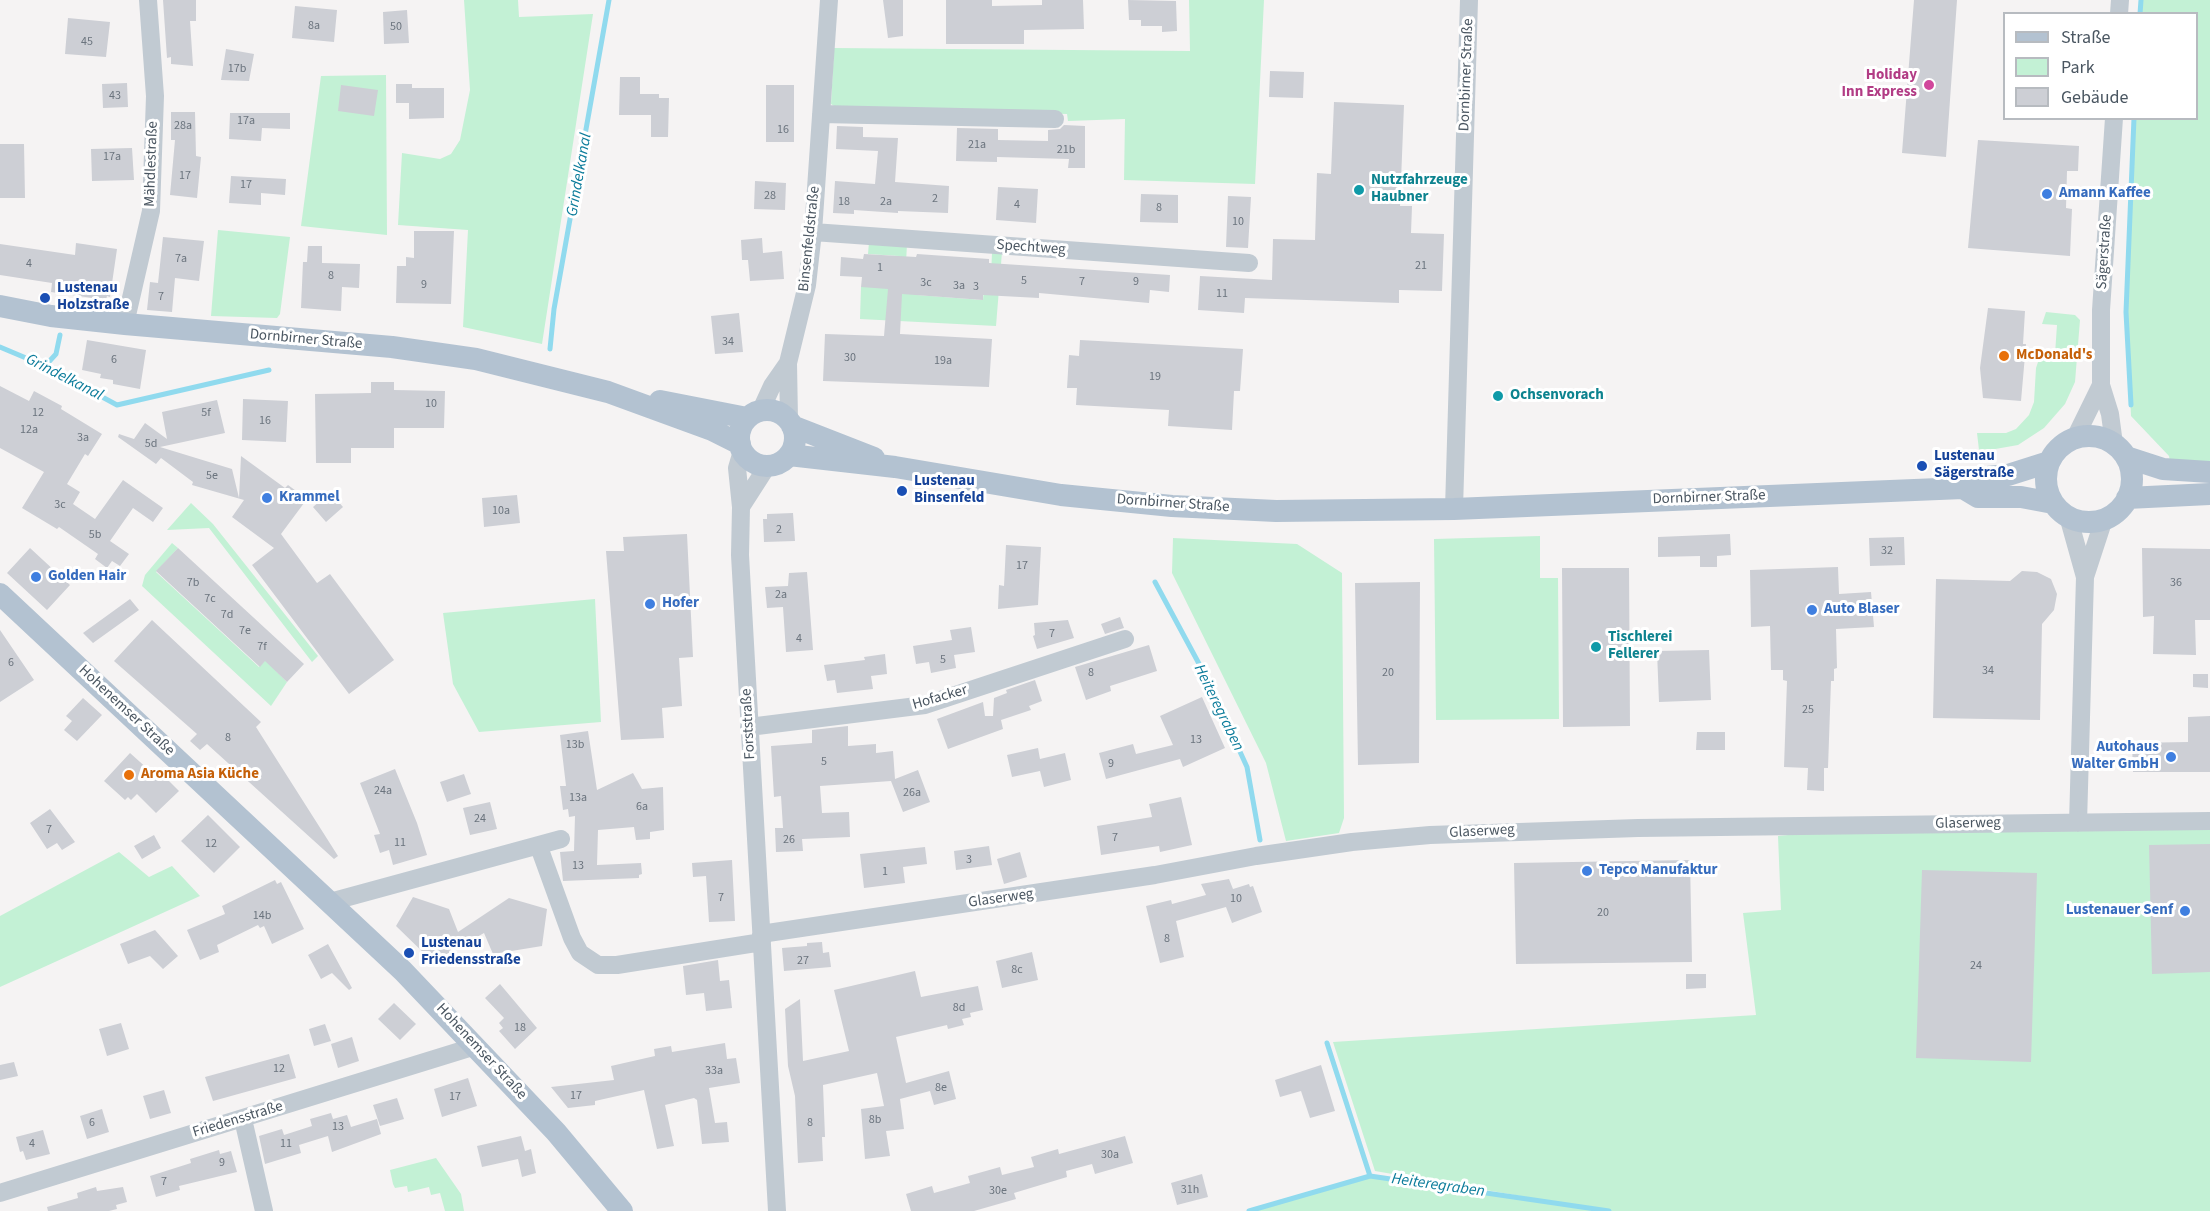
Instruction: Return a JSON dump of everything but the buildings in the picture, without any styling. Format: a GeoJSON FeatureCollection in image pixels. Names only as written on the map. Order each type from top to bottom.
{"type":"FeatureCollection","features":[{"type":"Feature","properties":{"kind":"main road","name":"Dornbirner Straße"},"geometry":{"type":"LineString","coordinates":[[0,306],[51,316],[125,324],[392,347],[476,359],[608,392],[754,414],[771,410],[790,423],[895,467]]}},
{"type":"Feature","properties":{"kind":"main road","name":"Dornbirner Straße"},"geometry":{"type":"LineString","coordinates":[[608,392],[712,430],[741,447],[753,461],[768,465]]}},
{"type":"Feature","properties":{"kind":"main road"},"geometry":{"type":"LineString","coordinates":[[741,447],[742,425],[754,414]]}},
{"type":"Feature","properties":{"kind":"main road"},"geometry":{"type":"LineString","coordinates":[[768,465],[781,461],[789,455],[794,446],[790,423]]}},
{"type":"Feature","properties":{"kind":"main road"},"geometry":{"type":"LineString","coordinates":[[2075,438],[2097,437],[2163,469],[2210,471]]}},
{"type":"Feature","properties":{"kind":"main road","name":"Dornbirner Straße"},"geometry":{"type":"LineString","coordinates":[[789,455],[895,467],[1031,491],[1172,506],[1276,511],[1454,509],[1963,488],[1977,478],[2008,474],[2049,462],[2055,452],[2075,438]]}},
{"type":"Feature","properties":{"kind":"main road"},"geometry":{"type":"LineString","coordinates":[[2107,517],[2127,498],[2131,477],[2120,450]]}},
{"type":"Feature","properties":{"kind":"main road"},"geometry":{"type":"LineString","coordinates":[[2049,462],[2046,476],[2047,490],[2061,509]]}},
{"type":"Feature","properties":{"kind":"main road","name":"Dornbirner Straße"},"geometry":{"type":"LineString","coordinates":[[1963,488],[1978,497],[2020,497],[2061,509],[2087,521],[2107,517]]}},
{"type":"Feature","properties":{"kind":"main road"},"geometry":{"type":"LineString","coordinates":[[2127,498],[2210,494]]}},
{"type":"Feature","properties":{"kind":"main road","name":"Hohenemser Straße"},"geometry":{"type":"LineString","coordinates":[[0,594],[403,970],[556,1132],[622,1211]]}},
{"type":"Feature","properties":{"kind":"street","name":"Mähdlestraße"},"geometry":{"type":"LineString","coordinates":[[125,324],[151,211],[155,96],[148,0]]}},
{"type":"Feature","properties":{"kind":"street","name":"Binsenfeldstraße"},"geometry":{"type":"LineString","coordinates":[[790,423],[788,363],[807,285],[813,231],[829,0]]}},
{"type":"Feature","properties":{"kind":"street","name":"Dornbirner Straße"},"geometry":{"type":"LineString","coordinates":[[1454,509],[1469,0]]}},
{"type":"Feature","properties":{"kind":"street"},"geometry":{"type":"LineString","coordinates":[[821,114],[1055,119]]}},
{"type":"Feature","properties":{"kind":"street","name":"Sägerstraße"},"geometry":{"type":"LineString","coordinates":[[2114,120],[2101,310],[2100,385],[2120,450]]}},
{"type":"Feature","properties":{"kind":"street","name":"Spechtweg"},"geometry":{"type":"LineString","coordinates":[[813,231],[1249,263]]}},
{"type":"Feature","properties":{"kind":"street","name":"Binsenfeldstraße"},"geometry":{"type":"LineString","coordinates":[[754,414],[788,363]]}},
{"type":"Feature","properties":{"kind":"street","name":"Sägerstraße"},"geometry":{"type":"LineString","coordinates":[[2075,438],[2100,385]]}},
{"type":"Feature","properties":{"kind":"street","name":"Forststraße"},"geometry":{"type":"LineString","coordinates":[[741,447],[737,468],[741,507],[740,555],[777,1211]]}},
{"type":"Feature","properties":{"kind":"street"},"geometry":{"type":"LineString","coordinates":[[741,507],[768,465]]}},
{"type":"Feature","properties":{"kind":"street"},"geometry":{"type":"LineString","coordinates":[[2061,509],[2085,578]]}},
{"type":"Feature","properties":{"kind":"street"},"geometry":{"type":"LineString","coordinates":[[2078,823],[2085,578],[2102,525],[2107,517]]}},
{"type":"Feature","properties":{"kind":"street","name":"Hofacker"},"geometry":{"type":"LineString","coordinates":[[749,727],[925,705],[1125,639]]}},
{"type":"Feature","properties":{"kind":"street","name":"Glaserweg"},"geometry":{"type":"LineString","coordinates":[[762,938],[1155,875],[1256,856],[1352,842],[1430,835],[1638,828],[2210,820]]}},
{"type":"Feature","properties":{"kind":"street"},"geometry":{"type":"LineString","coordinates":[[330,902],[539,847],[561,839]]}},
{"type":"Feature","properties":{"kind":"street"},"geometry":{"type":"LineString","coordinates":[[539,847],[572,938],[580,952],[597,965],[617,965],[762,938]]}},
{"type":"Feature","properties":{"kind":"street","name":"Friedensstraße"},"geometry":{"type":"LineString","coordinates":[[0,1193],[476,1046]]}},
{"type":"Feature","properties":{"kind":"street"},"geometry":{"type":"LineString","coordinates":[[243,1119],[264,1211]]}},
{"type":"Feature","properties":{"kind":"green space"},"geometry":{"type":"Polygon","coordinates":[[[464,0],[518,0],[519,17],[593,14],[542,344],[463,327],[468,230],[398,225],[402,153],[440,159],[451,154],[460,140],[470,90],[464,0]]]}},
{"type":"Feature","properties":{"kind":"green space"},"geometry":{"type":"Polygon","coordinates":[[[1189,0],[1264,0],[1255,184],[1124,180],[1125,119],[1068,121],[1067,114],[839,109],[831,104],[834,48],[1190,51],[1189,0]]]}},
{"type":"Feature","properties":{"kind":"green space"},"geometry":{"type":"Polygon","coordinates":[[[2141,0],[2210,0],[2210,463],[2170,462],[2169,456],[2131,416],[2126,312],[2134,120],[2198,120],[2198,12],[2140,12],[2141,0]]]}},
{"type":"Feature","properties":{"kind":"green space"},"geometry":{"type":"Polygon","coordinates":[[[386,75],[387,235],[301,226],[321,76],[386,75]]]}},
{"type":"Feature","properties":{"kind":"green space"},"geometry":{"type":"Polygon","coordinates":[[[218,230],[290,237],[280,314],[277,318],[211,316],[218,230]]]}},
{"type":"Feature","properties":{"kind":"green space"},"geometry":{"type":"Polygon","coordinates":[[[869,242],[907,244],[906,263],[917,295],[983,300],[985,275],[991,276],[992,253],[1002,252],[996,326],[860,319],[861,287],[899,256],[868,254],[869,242]]]}},
{"type":"Feature","properties":{"kind":"green space"},"geometry":{"type":"Polygon","coordinates":[[[2046,312],[2075,315],[2080,320],[2075,382],[2065,404],[2044,428],[2018,445],[1979,450],[1977,433],[2006,433],[2016,429],[2029,415],[2034,402],[2036,368],[2041,353],[2055,354],[2057,325],[2042,324],[2046,312]]]}},
{"type":"Feature","properties":{"kind":"green space"},"geometry":{"type":"Polygon","coordinates":[[[191,503],[213,524],[318,656],[312,662],[209,528],[167,530],[191,503]]]}},
{"type":"Feature","properties":{"kind":"green space"},"geometry":{"type":"Polygon","coordinates":[[[1540,536],[1540,578],[1558,578],[1559,719],[1436,720],[1434,539],[1540,536]]]}},
{"type":"Feature","properties":{"kind":"green space"},"geometry":{"type":"Polygon","coordinates":[[[1173,538],[1297,544],[1342,573],[1344,818],[1339,833],[1286,841],[1266,763],[1172,573],[1173,538]]]}},
{"type":"Feature","properties":{"kind":"green space"},"geometry":{"type":"Polygon","coordinates":[[[172,543],[178,548],[156,572],[259,667],[281,643],[276,671],[287,682],[271,706],[142,586],[145,575],[172,543]]]}},
{"type":"Feature","properties":{"kind":"green space"},"geometry":{"type":"Polygon","coordinates":[[[595,599],[601,722],[479,732],[453,684],[443,613],[595,599]]]}},
{"type":"Feature","properties":{"kind":"green space"},"geometry":{"type":"Polygon","coordinates":[[[2210,822],[2210,1211],[1608,1211],[1375,1171],[1333,1042],[1756,1015],[1743,913],[1781,910],[1778,836],[1889,825],[2210,822]]]}},
{"type":"Feature","properties":{"kind":"green space"},"geometry":{"type":"Polygon","coordinates":[[[119,852],[149,877],[172,866],[200,896],[0,987],[0,916],[119,852]]]}},
{"type":"Feature","properties":{"kind":"green space"},"geometry":{"type":"Polygon","coordinates":[[[436,1158],[461,1194],[464,1211],[445,1211],[440,1193],[431,1195],[429,1187],[408,1192],[407,1186],[395,1188],[390,1170],[436,1158]]]}},
{"type":"Feature","properties":{"kind":"green space"},"geometry":{"type":"Polygon","coordinates":[[[1370,1176],[1608,1211],[1249,1211],[1370,1176]]]}},
{"type":"Feature","properties":{"kind":"waterway","name":"Grindelkanal"},"geometry":{"type":"LineString","coordinates":[[550,349],[554,309],[609,0]]}},
{"type":"Feature","properties":{"kind":"waterway"},"geometry":{"type":"LineString","coordinates":[[2140,12],[2141,0]]}},
{"type":"Feature","properties":{"kind":"waterway"},"geometry":{"type":"LineString","coordinates":[[2131,405],[2126,312],[2134,120]]}},
{"type":"Feature","properties":{"kind":"waterway"},"geometry":{"type":"LineString","coordinates":[[45,366],[56,354],[60,335]]}},
{"type":"Feature","properties":{"kind":"waterway","name":"Grindelkanal"},"geometry":{"type":"LineString","coordinates":[[0,347],[45,366],[117,405],[269,370]]}},
{"type":"Feature","properties":{"kind":"waterway","name":"Heiteregraben"},"geometry":{"type":"LineString","coordinates":[[1155,582],[1204,673],[1247,767],[1260,840]]}},
{"type":"Feature","properties":{"kind":"waterway","name":"Heiteregraben"},"geometry":{"type":"LineString","coordinates":[[1327,1043],[1370,1176],[1609,1211]]}},
{"type":"Feature","properties":{"kind":"waterway"},"geometry":{"type":"LineString","coordinates":[[1249,1211],[1370,1176]]}},
{"type":"Feature","properties":{"kind":"place","name":"Holiday Inn Express"},"geometry":{"type":"Point","coordinates":[1929,85]}},
{"type":"Feature","properties":{"kind":"place","name":"Nutzfahrzeuge Haubner"},"geometry":{"type":"Point","coordinates":[1359,190]}},
{"type":"Feature","properties":{"kind":"place","name":"Amann Kaffee"},"geometry":{"type":"Point","coordinates":[2047,194]}},
{"type":"Feature","properties":{"kind":"place","name":"Lustenau Holzstraße"},"geometry":{"type":"Point","coordinates":[45,298]}},
{"type":"Feature","properties":{"kind":"place","name":"McDonald's"},"geometry":{"type":"Point","coordinates":[2004,356]}},
{"type":"Feature","properties":{"kind":"place","name":"Ochsenvorach"},"geometry":{"type":"Point","coordinates":[1498,396]}},
{"type":"Feature","properties":{"kind":"place","name":"Lustenau Sägerstraße"},"geometry":{"type":"Point","coordinates":[1922,466]}},
{"type":"Feature","properties":{"kind":"place","name":"Lustenau Binsenfeld"},"geometry":{"type":"Point","coordinates":[902,491]}},
{"type":"Feature","properties":{"kind":"place","name":"Krammel"},"geometry":{"type":"Point","coordinates":[267,498]}},
{"type":"Feature","properties":{"kind":"place","name":"Golden Hair"},"geometry":{"type":"Point","coordinates":[36,577]}},
{"type":"Feature","properties":{"kind":"place","name":"Hofer"},"geometry":{"type":"Point","coordinates":[650,604]}},
{"type":"Feature","properties":{"kind":"place","name":"Auto Blaser"},"geometry":{"type":"Point","coordinates":[1812,610]}},
{"type":"Feature","properties":{"kind":"place","name":"Tischlerei Fellerer"},"geometry":{"type":"Point","coordinates":[1596,647]}},
{"type":"Feature","properties":{"kind":"place","name":"Autohaus Walter GmbH"},"geometry":{"type":"Point","coordinates":[2171,757]}},
{"type":"Feature","properties":{"kind":"place","name":"Aroma Asia Küche"},"geometry":{"type":"Point","coordinates":[129,775]}},
{"type":"Feature","properties":{"kind":"place","name":"Tepco Manufaktur"},"geometry":{"type":"Point","coordinates":[1587,871]}},
{"type":"Feature","properties":{"kind":"place","name":"Lustenauer Senf"},"geometry":{"type":"Point","coordinates":[2185,911]}},
{"type":"Feature","properties":{"kind":"place","name":"Lustenau Friedensstraße"},"geometry":{"type":"Point","coordinates":[409,953]}}]}
